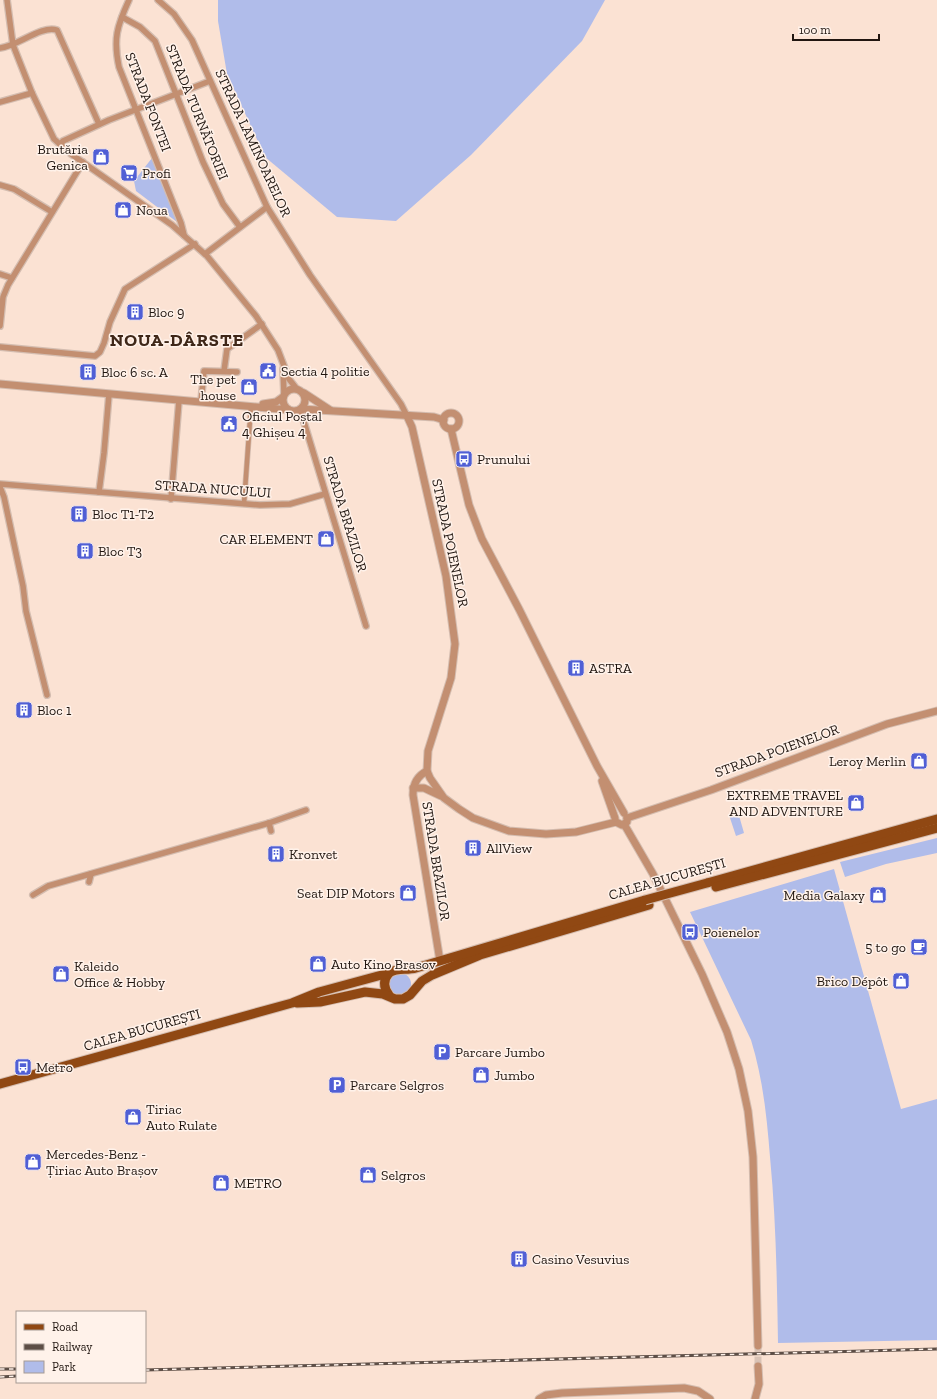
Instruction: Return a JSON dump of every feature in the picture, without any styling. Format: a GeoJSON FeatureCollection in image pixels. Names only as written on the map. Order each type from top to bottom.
{"type":"FeatureCollection","features":[{"type":"Feature","properties":{"kind":"main road","name":"CALEA BUCUREȘTI"},"geometry":{"type":"LineString","coordinates":[[708,886],[937,819]]}},
{"type":"Feature","properties":{"kind":"main road","name":"CALEA BUCUREȘTI"},"geometry":{"type":"LineString","coordinates":[[0,1084],[292,1003],[319,992],[389,973],[397,969],[406,970],[647,902],[937,828]]}},
{"type":"Feature","properties":{"kind":"main road","name":"CALEA BUCUREȘTI"},"geometry":{"type":"LineString","coordinates":[[292,1003],[320,1002],[365,992],[388,995],[395,999],[403,999],[422,981],[432,975],[480,955],[647,902]]}},
{"type":"Feature","properties":{"kind":"main road"},"geometry":{"type":"LineString","coordinates":[[406,970],[413,977],[413,991]]}},
{"type":"Feature","properties":{"kind":"main road"},"geometry":{"type":"LineString","coordinates":[[388,995],[384,986],[386,977],[389,973]]}},
{"type":"Feature","properties":{"kind":"street"},"geometry":{"type":"LineString","coordinates":[[7,0],[13,44],[47,127],[60,145],[135,198],[195,244],[226,277],[262,324],[278,350],[289,379],[296,388],[332,411]]}},
{"type":"Feature","properties":{"kind":"street","name":"STRADA FONTEI"},"geometry":{"type":"LineString","coordinates":[[129,0],[122,17],[115,48],[119,67],[181,222],[184,235]]}},
{"type":"Feature","properties":{"kind":"street","name":"STRADA LAMINOARELOR"},"geometry":{"type":"LineString","coordinates":[[158,0],[174,14],[184,26],[192,40],[267,207],[310,276],[408,416]]}},
{"type":"Feature","properties":{"kind":"street","name":"STRADA TURNĂTORIEI"},"geometry":{"type":"LineString","coordinates":[[122,17],[140,27],[154,41],[174,94],[213,185],[240,227]]}},
{"type":"Feature","properties":{"kind":"street"},"geometry":{"type":"LineString","coordinates":[[0,48],[48,29],[57,30],[99,124]]}},
{"type":"Feature","properties":{"kind":"street"},"geometry":{"type":"LineString","coordinates":[[60,145],[63,141],[99,124],[210,81]]}},
{"type":"Feature","properties":{"kind":"street"},"geometry":{"type":"LineString","coordinates":[[0,102],[32,93]]}},
{"type":"Feature","properties":{"kind":"street"},"geometry":{"type":"LineString","coordinates":[[0,326],[3,296],[12,278],[83,162]]}},
{"type":"Feature","properties":{"kind":"street"},"geometry":{"type":"LineString","coordinates":[[0,185],[14,189],[52,212]]}},
{"type":"Feature","properties":{"kind":"street"},"geometry":{"type":"LineString","coordinates":[[205,254],[267,207]]}},
{"type":"Feature","properties":{"kind":"street"},"geometry":{"type":"LineString","coordinates":[[0,347],[95,356],[100,352],[113,315],[125,289],[195,244]]}},
{"type":"Feature","properties":{"kind":"street"},"geometry":{"type":"LineString","coordinates":[[0,274],[12,278]]}},
{"type":"Feature","properties":{"kind":"street"},"geometry":{"type":"LineString","coordinates":[[224,371],[227,349],[262,324]]}},
{"type":"Feature","properties":{"kind":"street"},"geometry":{"type":"LineString","coordinates":[[283,363],[283,403],[289,410]]}},
{"type":"Feature","properties":{"kind":"street"},"geometry":{"type":"LineString","coordinates":[[201,402],[204,371],[238,372]]}},
{"type":"Feature","properties":{"kind":"street"},"geometry":{"type":"LineString","coordinates":[[0,384],[289,410],[300,409],[434,417],[444,420]]}},
{"type":"Feature","properties":{"kind":"street"},"geometry":{"type":"LineString","coordinates":[[251,406],[272,403],[284,396],[289,389],[296,388]]}},
{"type":"Feature","properties":{"kind":"street"},"geometry":{"type":"LineString","coordinates":[[300,409],[305,403],[303,393]]}},
{"type":"Feature","properties":{"kind":"street"},"geometry":{"type":"LineString","coordinates":[[99,492],[104,453],[108,394]]}},
{"type":"Feature","properties":{"kind":"street"},"geometry":{"type":"LineString","coordinates":[[172,498],[179,400]]}},
{"type":"Feature","properties":{"kind":"street"},"geometry":{"type":"LineString","coordinates":[[244,504],[251,406]]}},
{"type":"Feature","properties":{"kind":"street","name":"STRADA BRAZILOR"},"geometry":{"type":"LineString","coordinates":[[300,409],[366,626]]}},
{"type":"Feature","properties":{"kind":"street"},"geometry":{"type":"LineString","coordinates":[[444,420],[450,414],[457,416],[458,424],[451,429]]}},
{"type":"Feature","properties":{"kind":"street","name":"STRADA POIENELOR"},"geometry":{"type":"LineString","coordinates":[[408,416],[412,427],[446,576],[455,644],[451,678],[428,751],[427,771],[434,785],[444,798],[478,820],[509,831],[527,834],[576,832],[615,820],[618,813],[625,819]]}},
{"type":"Feature","properties":{"kind":"street"},"geometry":{"type":"LineString","coordinates":[[444,420],[445,426],[451,429]]}},
{"type":"Feature","properties":{"kind":"street"},"geometry":{"type":"LineString","coordinates":[[451,429],[469,505],[482,539],[519,608],[597,766],[653,874],[702,974],[727,1032],[739,1069],[748,1111],[753,1156],[758,1346]]}},
{"type":"Feature","properties":{"kind":"street"},"geometry":{"type":"LineString","coordinates":[[0,486],[4,497],[23,586],[26,611],[47,695]]}},
{"type":"Feature","properties":{"kind":"street","name":"STRADA NUCULUI"},"geometry":{"type":"LineString","coordinates":[[0,486],[277,506],[325,494]]}},
{"type":"Feature","properties":{"kind":"street","name":"STRADA POIENELOR"},"geometry":{"type":"LineString","coordinates":[[615,820],[618,824],[625,819],[733,782],[887,724],[937,711]]}},
{"type":"Feature","properties":{"kind":"street"},"geometry":{"type":"LineString","coordinates":[[597,766],[615,820]]}},
{"type":"Feature","properties":{"kind":"street","name":"STRADA BRAZILOR"},"geometry":{"type":"LineString","coordinates":[[427,771],[417,778],[413,788],[440,961]]}},
{"type":"Feature","properties":{"kind":"street"},"geometry":{"type":"LineString","coordinates":[[413,788],[424,788],[444,798]]}},
{"type":"Feature","properties":{"kind":"street"},"geometry":{"type":"LineString","coordinates":[[33,895],[48,886],[269,823],[306,810]]}},
{"type":"Feature","properties":{"kind":"street"},"geometry":{"type":"LineString","coordinates":[[269,823],[271,831]]}},
{"type":"Feature","properties":{"kind":"street"},"geometry":{"type":"LineString","coordinates":[[88,882],[91,874]]}},
{"type":"Feature","properties":{"kind":"street"},"geometry":{"type":"LineString","coordinates":[[72,886],[75,878]]}},
{"type":"Feature","properties":{"kind":"street"},"geometry":{"type":"LineString","coordinates":[[755,1399],[760,1384],[758,1366]]}},
{"type":"Feature","properties":{"kind":"street"},"geometry":{"type":"LineString","coordinates":[[539,1399],[562,1393],[684,1388],[698,1391],[710,1399]]}},
{"type":"Feature","properties":{"kind":"green space"},"geometry":{"type":"Polygon","coordinates":[[[218,0],[605,0],[582,41],[471,155],[396,221],[337,217],[265,157],[227,74],[218,21],[218,0]]]}},
{"type":"Feature","properties":{"kind":"green space"},"geometry":{"type":"Polygon","coordinates":[[[152,158],[177,222],[136,191],[134,181],[152,158]]]}},
{"type":"Feature","properties":{"kind":"green space"},"geometry":{"type":"Polygon","coordinates":[[[738,812],[744,833],[736,836],[729,815],[738,812]]]}},
{"type":"Feature","properties":{"kind":"green space"},"geometry":{"type":"Polygon","coordinates":[[[937,838],[937,853],[886,864],[845,877],[840,862],[937,838]]]}},
{"type":"Feature","properties":{"kind":"green space"},"geometry":{"type":"Polygon","coordinates":[[[834,869],[901,1109],[937,1099],[937,1340],[778,1343],[774,1204],[766,1113],[759,1069],[751,1040],[690,912],[834,869]]]}},
{"type":"Feature","properties":{"kind":"green space"},"geometry":{"type":"Polygon","coordinates":[[[400,973],[408,976],[411,984],[408,992],[400,995],[392,992],[389,984],[392,976],[400,973]]]}},
{"type":"Feature","properties":{"kind":"tunnel"},"geometry":{"type":"LineString","coordinates":[[758,1346],[758,1366]]}},
{"type":"Feature","properties":{"kind":"railway"},"geometry":{"type":"LineString","coordinates":[[146,1370],[937,1349]]}},
{"type":"Feature","properties":{"kind":"railway"},"geometry":{"type":"LineString","coordinates":[[0,1369],[16,1369]]}},
{"type":"Feature","properties":{"kind":"railway"},"geometry":{"type":"LineString","coordinates":[[0,1377],[16,1376]]}},
{"type":"Feature","properties":{"kind":"place","name":"Brutăria Genica"},"geometry":{"type":"Point","coordinates":[101,157]}},
{"type":"Feature","properties":{"kind":"place","name":"Profi"},"geometry":{"type":"Point","coordinates":[129,173]}},
{"type":"Feature","properties":{"kind":"place","name":"Noua"},"geometry":{"type":"Point","coordinates":[123,210]}},
{"type":"Feature","properties":{"kind":"place","name":"Bloc 9"},"geometry":{"type":"Point","coordinates":[135,312]}},
{"type":"Feature","properties":{"kind":"place","name":"Sectia 4 politie"},"geometry":{"type":"Point","coordinates":[268,371]}},
{"type":"Feature","properties":{"kind":"place","name":"Bloc 6 sc. A"},"geometry":{"type":"Point","coordinates":[88,372]}},
{"type":"Feature","properties":{"kind":"place","name":"The pet house"},"geometry":{"type":"Point","coordinates":[249,387]}},
{"type":"Feature","properties":{"kind":"place","name":"Oficiul Poștal 4 Ghișeu 4"},"geometry":{"type":"Point","coordinates":[229,424]}},
{"type":"Feature","properties":{"kind":"place","name":"Prunului"},"geometry":{"type":"Point","coordinates":[464,459]}},
{"type":"Feature","properties":{"kind":"place","name":"Bloc T1-T2"},"geometry":{"type":"Point","coordinates":[79,514]}},
{"type":"Feature","properties":{"kind":"place","name":"CAR ELEMENT"},"geometry":{"type":"Point","coordinates":[326,539]}},
{"type":"Feature","properties":{"kind":"place","name":"Bloc T3"},"geometry":{"type":"Point","coordinates":[85,551]}},
{"type":"Feature","properties":{"kind":"place","name":"ASTRA"},"geometry":{"type":"Point","coordinates":[576,668]}},
{"type":"Feature","properties":{"kind":"place","name":"Bloc 1"},"geometry":{"type":"Point","coordinates":[24,710]}},
{"type":"Feature","properties":{"kind":"place","name":"Leroy Merlin"},"geometry":{"type":"Point","coordinates":[919,761]}},
{"type":"Feature","properties":{"kind":"place","name":"EXTREME TRAVEL AND ADVENTURE"},"geometry":{"type":"Point","coordinates":[856,803]}},
{"type":"Feature","properties":{"kind":"place","name":"AllView"},"geometry":{"type":"Point","coordinates":[473,848]}},
{"type":"Feature","properties":{"kind":"place","name":"Kronvet"},"geometry":{"type":"Point","coordinates":[276,854]}},
{"type":"Feature","properties":{"kind":"place","name":"Seat DIP Motors"},"geometry":{"type":"Point","coordinates":[408,893]}},
{"type":"Feature","properties":{"kind":"place","name":"Media Galaxy"},"geometry":{"type":"Point","coordinates":[878,895]}},
{"type":"Feature","properties":{"kind":"place","name":"Poienelor"},"geometry":{"type":"Point","coordinates":[690,932]}},
{"type":"Feature","properties":{"kind":"place","name":"5 to go"},"geometry":{"type":"Point","coordinates":[919,947]}},
{"type":"Feature","properties":{"kind":"place","name":"Auto Kino Brasov"},"geometry":{"type":"Point","coordinates":[318,964]}},
{"type":"Feature","properties":{"kind":"place","name":"Kaleido Office & Hobby"},"geometry":{"type":"Point","coordinates":[61,974]}},
{"type":"Feature","properties":{"kind":"place","name":"Brico Dépôt"},"geometry":{"type":"Point","coordinates":[901,981]}},
{"type":"Feature","properties":{"kind":"place","name":"Parcare Jumbo"},"geometry":{"type":"Point","coordinates":[442,1052]}},
{"type":"Feature","properties":{"kind":"place","name":"Metro"},"geometry":{"type":"Point","coordinates":[23,1067]}},
{"type":"Feature","properties":{"kind":"place","name":"Jumbo"},"geometry":{"type":"Point","coordinates":[481,1075]}},
{"type":"Feature","properties":{"kind":"place","name":"Parcare Selgros"},"geometry":{"type":"Point","coordinates":[337,1085]}},
{"type":"Feature","properties":{"kind":"place","name":"Tiriac Auto Rulate"},"geometry":{"type":"Point","coordinates":[133,1117]}},
{"type":"Feature","properties":{"kind":"place","name":"Mercedes-Benz - Țiriac Auto Brașov"},"geometry":{"type":"Point","coordinates":[33,1162]}},
{"type":"Feature","properties":{"kind":"place","name":"Selgros"},"geometry":{"type":"Point","coordinates":[368,1175]}},
{"type":"Feature","properties":{"kind":"place","name":"METRO"},"geometry":{"type":"Point","coordinates":[221,1183]}},
{"type":"Feature","properties":{"kind":"place","name":"Casino Vesuvius"},"geometry":{"type":"Point","coordinates":[519,1259]}},
{"type":"Feature","properties":{"kind":"district","name":"NOUA-DÂRSTE"},"geometry":{"type":"Point","coordinates":[177,340]}}]}
